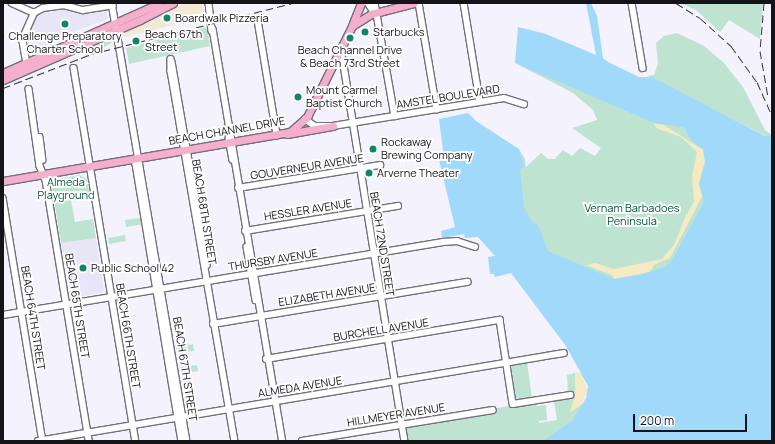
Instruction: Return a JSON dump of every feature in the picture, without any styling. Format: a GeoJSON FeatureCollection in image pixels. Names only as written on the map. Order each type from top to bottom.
{"type":"FeatureCollection","features":[{"type":"Feature","properties":{"kind":"main road"},"geometry":{"type":"LineString","coordinates":[[3,73],[26,66],[117,27],[160,5],[173,3]]}},
{"type":"Feature","properties":{"kind":"main road","name":"BEACH CHANNEL DRIVE"},"geometry":{"type":"LineString","coordinates":[[3,181],[280,135],[295,129],[305,119],[338,51],[352,26],[361,3]]}},
{"type":"Feature","properties":{"kind":"main road"},"geometry":{"type":"LineString","coordinates":[[386,3],[397,7]]}},
{"type":"Feature","properties":{"kind":"main road"},"geometry":{"type":"LineString","coordinates":[[352,26],[377,14],[414,3]]}},
{"type":"Feature","properties":{"kind":"main road"},"geometry":{"type":"LineString","coordinates":[[3,80],[26,66]]}},
{"type":"Feature","properties":{"kind":"main road"},"geometry":{"type":"LineString","coordinates":[[280,135],[298,134],[333,126]]}},
{"type":"Feature","properties":{"kind":"street"},"geometry":{"type":"LineString","coordinates":[[12,3],[34,14]]}},
{"type":"Feature","properties":{"kind":"street"},"geometry":{"type":"LineString","coordinates":[[208,3],[275,402],[283,441]]}},
{"type":"Feature","properties":{"kind":"street"},"geometry":{"type":"LineString","coordinates":[[368,3],[377,14]]}},
{"type":"Feature","properties":{"kind":"street"},"geometry":{"type":"LineString","coordinates":[[376,3],[395,116]]}},
{"type":"Feature","properties":{"kind":"street"},"geometry":{"type":"LineString","coordinates":[[419,3],[437,109]]}},
{"type":"Feature","properties":{"kind":"street"},"geometry":{"type":"LineString","coordinates":[[464,3],[480,101]]}},
{"type":"Feature","properties":{"kind":"street"},"geometry":{"type":"LineString","coordinates":[[632,3],[643,68]]}},
{"type":"Feature","properties":{"kind":"street"},"geometry":{"type":"LineString","coordinates":[[26,66],[22,40],[34,14],[43,8],[66,4],[81,10],[113,4]]}},
{"type":"Feature","properties":{"kind":"street","name":"BEACH 67TH STREET"},"geometry":{"type":"LineString","coordinates":[[113,4],[138,158],[137,166],[160,288],[181,417],[187,441]]}},
{"type":"Feature","properties":{"kind":"street"},"geometry":{"type":"LineString","coordinates":[[258,20],[280,135]]}},
{"type":"Feature","properties":{"kind":"street","name":"BEACH 72ND STREET"},"geometry":{"type":"LineString","coordinates":[[338,51],[343,59],[405,441]]}},
{"type":"Feature","properties":{"kind":"street","name":"BEACH 68TH STREET"},"geometry":{"type":"LineString","coordinates":[[186,150],[171,71],[171,60],[235,441]]}},
{"type":"Feature","properties":{"kind":"street","name":"BEACH 66TH STREET"},"geometry":{"type":"LineString","coordinates":[[74,68],[136,441]]}},
{"type":"Feature","properties":{"kind":"street","name":"BEACH 65TH STREET"},"geometry":{"type":"LineString","coordinates":[[29,89],[89,441]]}},
{"type":"Feature","properties":{"kind":"street","name":"AMSTEL BOULEVARD"},"geometry":{"type":"LineString","coordinates":[[305,119],[318,126],[333,126],[480,101],[508,98],[524,104]]}},
{"type":"Feature","properties":{"kind":"street","name":"BEACH 65TH STREET"},"geometry":{"type":"LineString","coordinates":[[40,137],[43,174]]}},
{"type":"Feature","properties":{"kind":"street","name":"GOUVERNEUR AVENUE"},"geometry":{"type":"LineString","coordinates":[[239,188],[380,165]]}},
{"type":"Feature","properties":{"kind":"street","name":"BEACH 64TH STREET"},"geometry":{"type":"LineString","coordinates":[[3,198],[42,441]]}},
{"type":"Feature","properties":{"kind":"street","name":"HESSLER AVENUE"},"geometry":{"type":"LineString","coordinates":[[246,231],[398,206]]}},
{"type":"Feature","properties":{"kind":"street","name":"THURSBY AVENUE"},"geometry":{"type":"LineString","coordinates":[[3,315],[160,288],[455,241],[475,247]]}},
{"type":"Feature","properties":{"kind":"street","name":"ELIZABETH AVENUE"},"geometry":{"type":"LineString","coordinates":[[215,323],[468,282]]}},
{"type":"Feature","properties":{"kind":"street","name":"BURCHELL AVENUE"},"geometry":{"type":"LineString","coordinates":[[268,359],[500,320],[507,363]]}},
{"type":"Feature","properties":{"kind":"street","name":"ALMEDA AVENUE"},"geometry":{"type":"LineString","coordinates":[[42,441],[564,353]]}},
{"type":"Feature","properties":{"kind":"street"},"geometry":{"type":"LineString","coordinates":[[507,363],[513,404],[570,395]]}},
{"type":"Feature","properties":{"kind":"street","name":"HILLMEYER AVENUE"},"geometry":{"type":"LineString","coordinates":[[302,441],[493,410]]}},
{"type":"Feature","properties":{"kind":"street","name":"BEACH 67TH STREET"},"geometry":{"type":"LineString","coordinates":[[181,417],[182,441]]}},
{"type":"Feature","properties":{"kind":"shaded area"},"geometry":{"type":"Polygon","coordinates":[[[185,3],[201,3],[205,12],[180,19],[181,23],[123,37],[123,34],[185,3]]]}},
{"type":"Feature","properties":{"kind":"shaded area"},"geometry":{"type":"Polygon","coordinates":[[[65,7],[80,13],[106,9],[108,19],[59,37],[50,45],[26,55],[24,41],[37,16],[45,11],[65,7]]]}},
{"type":"Feature","properties":{"kind":"shaded area","name":"Public School 42"},"geometry":{"type":"Polygon","coordinates":[[[96,238],[104,292],[74,298],[70,295],[61,243],[96,238]]]}},
{"type":"Feature","properties":{"kind":"green space"},"geometry":{"type":"Polygon","coordinates":[[[680,3],[763,3],[760,39],[729,20],[720,32],[696,10],[680,3]]]}},
{"type":"Feature","properties":{"kind":"green space"},"geometry":{"type":"Polygon","coordinates":[[[207,27],[210,46],[129,64],[126,48],[207,27]]]}},
{"type":"Feature","properties":{"kind":"green space"},"geometry":{"type":"Polygon","coordinates":[[[677,33],[704,46],[724,63],[743,87],[765,130],[772,135],[766,136],[647,76],[654,75],[658,63],[656,43],[664,36],[677,33]]]}},
{"type":"Feature","properties":{"kind":"green space"},"geometry":{"type":"Polygon","coordinates":[[[112,36],[113,42],[105,47],[68,55],[112,36]]]}},
{"type":"Feature","properties":{"kind":"green space","name":"Vernam Barbadoes Peninsula"},"geometry":{"type":"Polygon","coordinates":[[[515,63],[685,123],[697,136],[710,195],[692,231],[667,269],[638,279],[613,281],[555,261],[524,218],[518,171],[525,167],[519,149],[525,159],[526,167],[541,153],[548,159],[555,159],[563,150],[572,156],[580,148],[595,156],[601,148],[572,128],[597,120],[593,110],[573,93],[515,63]]]}},
{"type":"Feature","properties":{"kind":"green space","name":"Almeda Playground"},"geometry":{"type":"Polygon","coordinates":[[[79,175],[87,179],[90,198],[71,200],[75,222],[93,219],[96,238],[61,243],[51,181],[79,175]]]}},
{"type":"Feature","properties":{"kind":"green space"},"geometry":{"type":"Polygon","coordinates":[[[142,218],[143,224],[126,227],[125,220],[142,218]]]}},
{"type":"Feature","properties":{"kind":"green space"},"geometry":{"type":"Polygon","coordinates":[[[125,235],[126,241],[109,244],[108,238],[125,235]]]}},
{"type":"Feature","properties":{"kind":"green space"},"geometry":{"type":"Polygon","coordinates":[[[193,344],[194,351],[177,353],[176,347],[193,344]]]}},
{"type":"Feature","properties":{"kind":"green space"},"geometry":{"type":"Polygon","coordinates":[[[527,362],[532,398],[520,401],[516,398],[511,365],[527,362]]]}},
{"type":"Feature","properties":{"kind":"green space"},"geometry":{"type":"Polygon","coordinates":[[[197,365],[198,371],[181,374],[180,367],[197,365]]]}},
{"type":"Feature","properties":{"kind":"green space"},"geometry":{"type":"Polygon","coordinates":[[[575,373],[575,395],[608,441],[405,441],[403,424],[509,406],[533,403],[537,406],[546,405],[547,420],[539,421],[538,414],[539,423],[557,420],[554,401],[568,397],[567,375],[575,373]]]}},
{"type":"Feature","properties":{"kind":"sand"},"geometry":{"type":"Polygon","coordinates":[[[654,123],[664,125],[703,150],[705,162],[699,184],[703,195],[670,258],[654,265],[650,272],[614,279],[612,275],[586,265],[595,263],[614,269],[662,259],[674,245],[686,215],[694,202],[692,177],[697,152],[681,137],[656,128],[654,123]]]}},
{"type":"Feature","properties":{"kind":"sand"},"geometry":{"type":"Polygon","coordinates":[[[580,372],[588,390],[580,406],[570,412],[575,395],[575,373],[580,372]]]}},
{"type":"Feature","properties":{"kind":"water"},"geometry":{"type":"Polygon","coordinates":[[[586,3],[591,3],[597,16],[603,58],[608,62],[639,77],[652,77],[765,136],[772,135],[772,441],[543,441],[573,420],[586,398],[588,386],[566,346],[511,273],[495,277],[494,274],[490,274],[488,257],[495,256],[478,237],[465,238],[464,234],[442,238],[441,231],[455,227],[439,160],[444,158],[439,119],[468,113],[476,121],[519,149],[525,167],[520,170],[524,207],[530,219],[539,227],[548,251],[614,279],[639,275],[665,267],[672,260],[704,202],[699,184],[705,162],[703,150],[690,139],[684,127],[654,123],[515,63],[518,27],[546,34],[596,55],[586,3]]]}},
{"type":"Feature","properties":{"kind":"railway"},"geometry":{"type":"LineString","coordinates":[[3,88],[91,54],[292,3]]}},
{"type":"Feature","properties":{"kind":"railway"},"geometry":{"type":"LineString","coordinates":[[676,3],[700,18],[731,46],[757,82],[772,115]]}},
{"type":"Feature","properties":{"kind":"railway"},"geometry":{"type":"LineString","coordinates":[[764,3],[760,51],[768,97]]}},
{"type":"Feature","properties":{"kind":"place","name":"Boardwalk Pizzeria"},"geometry":{"type":"Point","coordinates":[167,18]}},
{"type":"Feature","properties":{"kind":"place","name":"Challenge Preparatory Charter School"},"geometry":{"type":"Point","coordinates":[65,24]}},
{"type":"Feature","properties":{"kind":"place","name":"Starbucks"},"geometry":{"type":"Point","coordinates":[365,32]}},
{"type":"Feature","properties":{"kind":"place","name":"Beach Channel Drive & Beach 73rd Street"},"geometry":{"type":"Point","coordinates":[350,38]}},
{"type":"Feature","properties":{"kind":"place","name":"Beach 67th Street"},"geometry":{"type":"Point","coordinates":[136,41]}},
{"type":"Feature","properties":{"kind":"place","name":"Mount Carmel Baptist Church"},"geometry":{"type":"Point","coordinates":[298,97]}},
{"type":"Feature","properties":{"kind":"place","name":"Rockaway Brewing Company"},"geometry":{"type":"Point","coordinates":[373,149]}},
{"type":"Feature","properties":{"kind":"place","name":"Arverne Theater"},"geometry":{"type":"Point","coordinates":[369,173]}},
{"type":"Feature","properties":{"kind":"place","name":"Public School 42"},"geometry":{"type":"Point","coordinates":[83,268]}}]}
